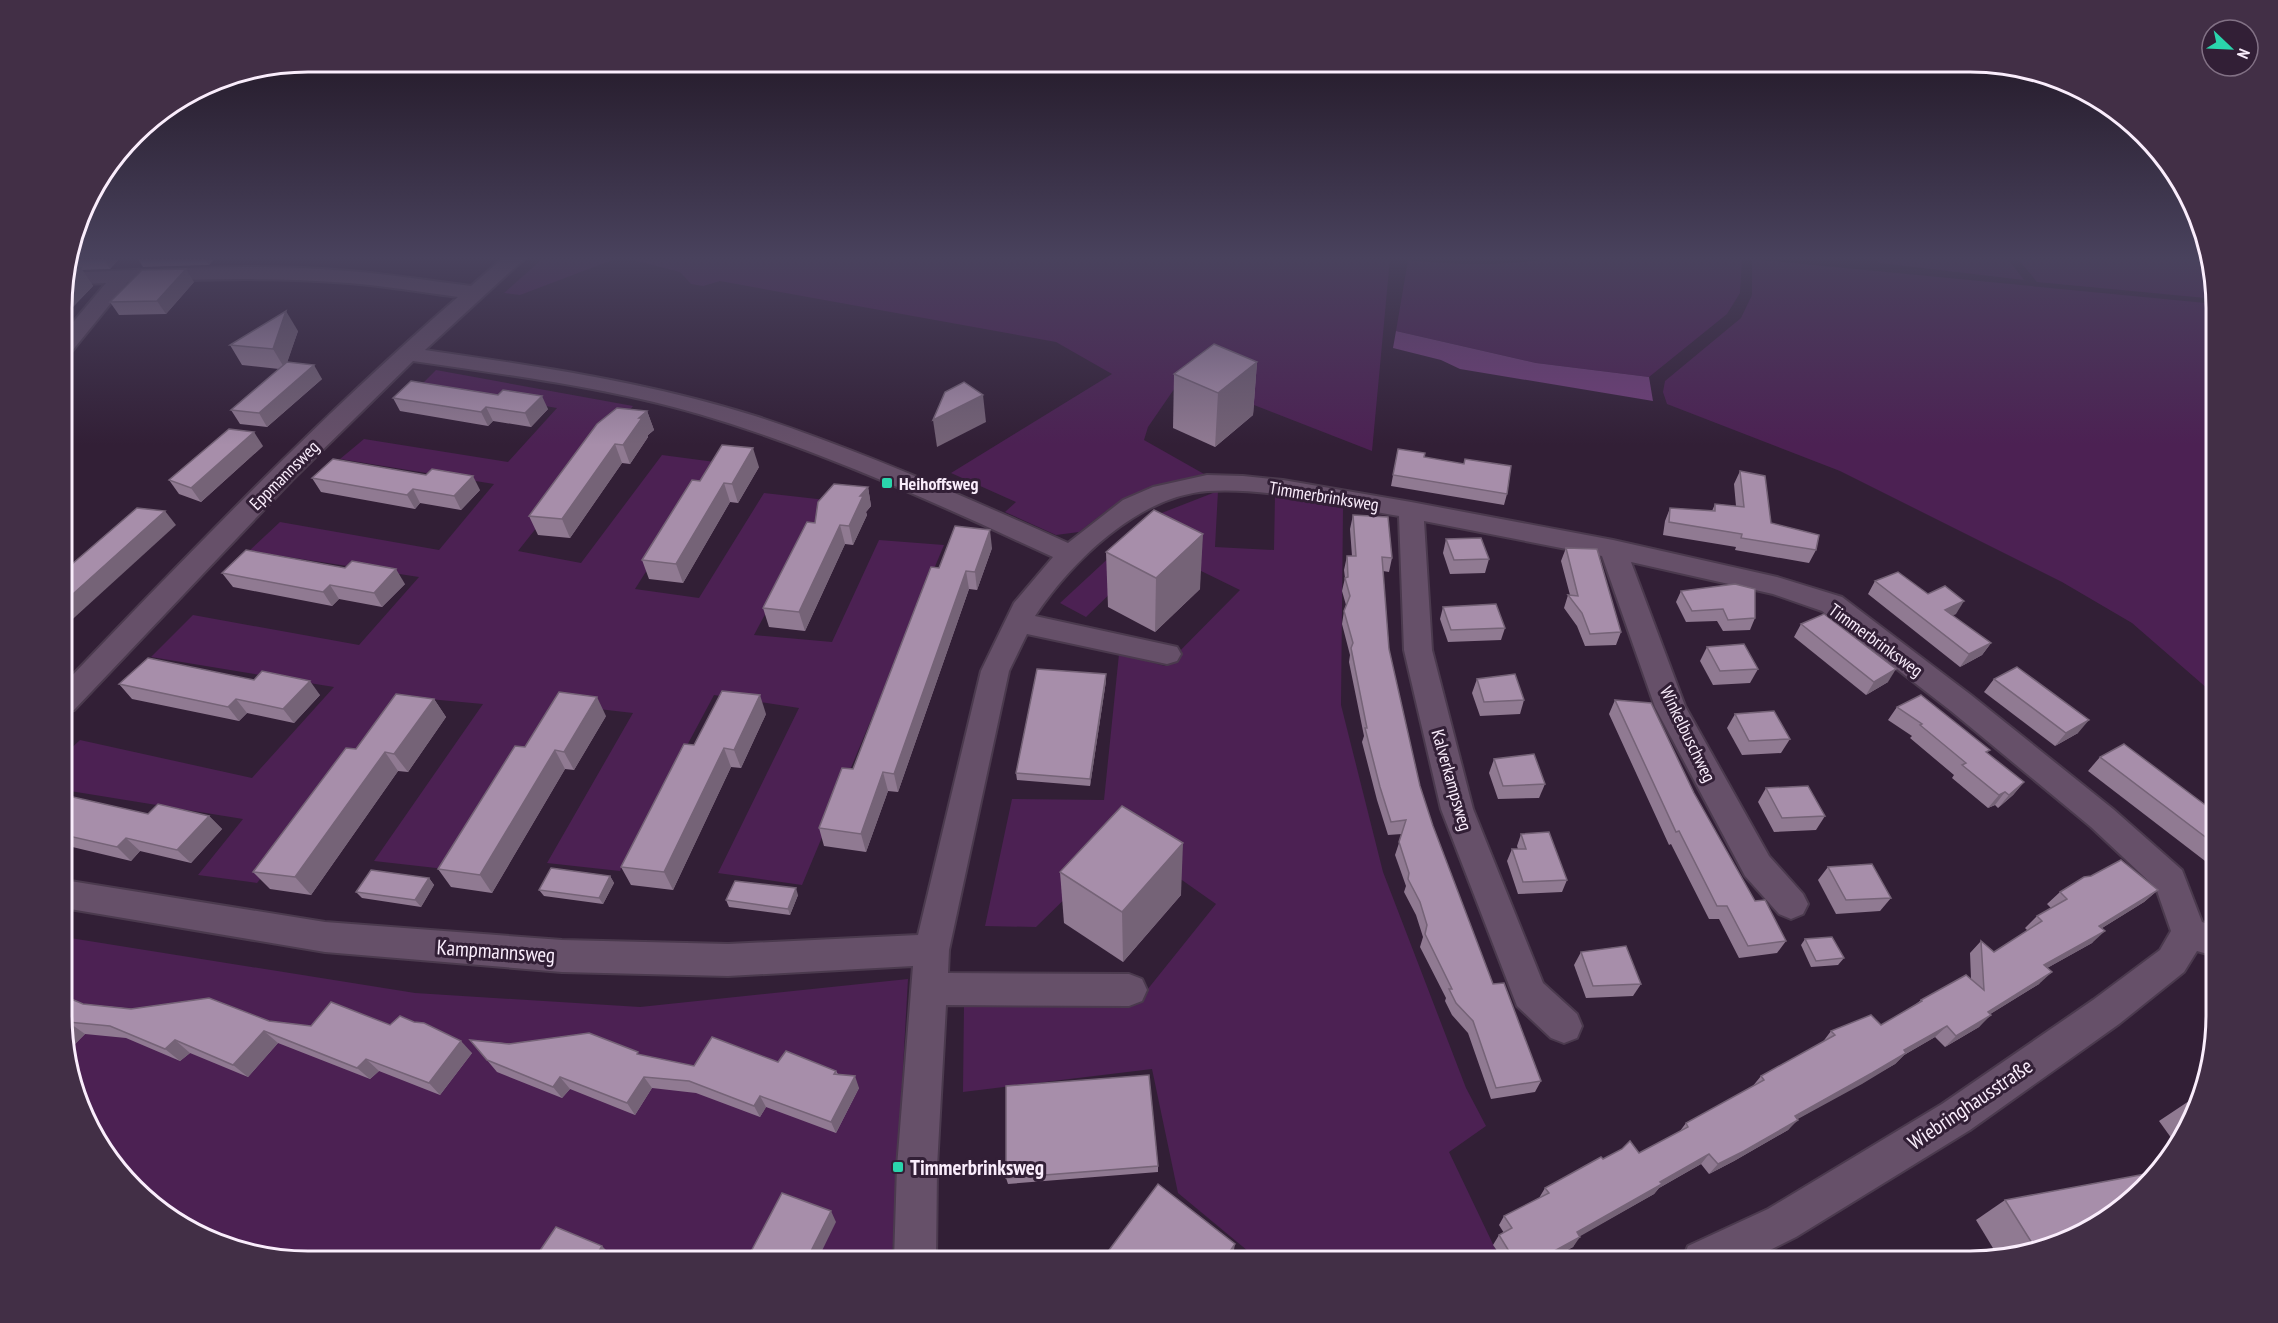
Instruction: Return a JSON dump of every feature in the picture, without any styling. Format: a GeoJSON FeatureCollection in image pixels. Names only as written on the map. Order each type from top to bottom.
{"type":"FeatureCollection","features":[{"type":"Feature","properties":{"kind":"street"},"geometry":{"type":"LineString","coordinates":[[72,336],[85,321]]}},
{"type":"Feature","properties":{"kind":"street","name":"Eppmannsweg"},"geometry":{"type":"LineString","coordinates":[[72,694],[212,545],[407,354],[444,321]]}},
{"type":"Feature","properties":{"kind":"street"},"geometry":{"type":"LineString","coordinates":[[407,354],[624,388],[746,421],[897,476],[1070,554]]}},
{"type":"Feature","properties":{"kind":"street","name":"Timmerbrinksweg"},"geometry":{"type":"LineString","coordinates":[[915,1251],[917,1167],[932,950],[995,671],[1024,610],[1070,554],[1132,506],[1162,493],[1207,483],[1243,483],[1283,488],[1613,549],[1777,586],[1832,604],[1997,732],[2102,818],[2170,880],[2202,935]]}},
{"type":"Feature","properties":{"kind":"street","name":"Kalverkampsweg"},"geometry":{"type":"LineString","coordinates":[[1411,510],[1418,650],[1457,809],[1530,994],[1564,1026]]}},
{"type":"Feature","properties":{"kind":"street","name":"Winkelbuschweg"},"geometry":{"type":"LineString","coordinates":[[1613,549],[1670,707],[1757,866],[1791,904]]}},
{"type":"Feature","properties":{"kind":"street"},"geometry":{"type":"LineString","coordinates":[[1018,622],[1167,654]]}},
{"type":"Feature","properties":{"kind":"street","name":"Kampmannsweg"},"geometry":{"type":"LineString","coordinates":[[72,895],[325,937],[562,956],[728,960],[932,950]]}},
{"type":"Feature","properties":{"kind":"street","name":"Wiebringhausstraße"},"geometry":{"type":"LineString","coordinates":[[1724,1251],[1782,1223],[1956,1117],[2106,1012],[2202,935]]}},
{"type":"Feature","properties":{"kind":"street"},"geometry":{"type":"LineString","coordinates":[[930,989],[1129,990]]}},
{"type":"Feature","properties":{"kind":"shaded area"},"geometry":{"type":"Polygon","coordinates":[[[939,321],[1384,321],[1372,451],[1210,388],[1181,379],[1148,427],[1144,440],[1204,474],[1162,484],[1106,511],[1079,532],[1056,535],[1005,512],[1016,502],[951,473],[1112,374],[1056,342],[939,321]]]}},
{"type":"Feature","properties":{"kind":"shaded area"},"geometry":{"type":"Polygon","coordinates":[[[1398,321],[1719,321],[1649,377],[1536,363],[1396,331],[1398,321]]]}},
{"type":"Feature","properties":{"kind":"shaded area"},"geometry":{"type":"Polygon","coordinates":[[[1738,321],[2206,321],[2206,687],[2132,623],[2062,582],[1840,471],[1667,404],[1663,392],[1665,381],[1738,321]]]}},
{"type":"Feature","properties":{"kind":"shaded area"},"geometry":{"type":"Polygon","coordinates":[[[1396,331],[1536,363],[1649,377],[1653,401],[1460,369],[1441,360],[1393,348],[1396,331]]]}},
{"type":"Feature","properties":{"kind":"shaded area"},"geometry":{"type":"Polygon","coordinates":[[[436,370],[633,406],[518,551],[581,563],[662,455],[715,462],[635,589],[699,598],[764,493],[826,500],[754,635],[832,642],[879,540],[944,545],[802,885],[718,873],[799,708],[714,695],[620,871],[547,863],[633,713],[555,704],[445,869],[374,861],[483,704],[407,697],[257,883],[198,875],[243,819],[72,791],[72,748],[80,740],[252,778],[334,687],[151,657],[193,615],[359,645],[419,577],[249,551],[280,522],[439,550],[494,484],[340,459],[364,439],[508,462],[557,408],[421,385],[436,370]]]}},
{"type":"Feature","properties":{"kind":"shaded area"},"geometry":{"type":"Polygon","coordinates":[[[1218,491],[1215,547],[1274,550],[1275,495],[1343,508],[1341,705],[1383,872],[1466,1088],[1486,1126],[1449,1152],[1496,1251],[1248,1251],[1178,1193],[1152,1069],[963,1092],[964,1004],[1135,1005],[1216,904],[1125,840],[1036,927],[985,926],[1012,799],[1104,800],[1119,654],[1165,666],[1240,590],[1156,549],[1086,617],[1060,603],[1154,516],[1218,491]]]}},
{"type":"Feature","properties":{"kind":"shaded area"},"geometry":{"type":"Polygon","coordinates":[[[72,938],[415,993],[640,1007],[908,979],[893,1251],[308,1251],[277,1249],[247,1243],[204,1227],[164,1202],[141,1182],[121,1159],[96,1119],[80,1076],[74,1046],[72,1015],[72,938]]]}},
{"type":"Feature","properties":{"kind":"building"},"geometry":{"type":"Polygon","coordinates":[[[270,321],[283,321],[273,349],[230,345],[270,321]]]}},
{"type":"Feature","properties":{"kind":"building"},"geometry":{"type":"Polygon","coordinates":[[[1214,344],[1257,362],[1218,393],[1174,374],[1214,344]]]}},
{"type":"Feature","properties":{"kind":"building"},"geometry":{"type":"Polygon","coordinates":[[[287,362],[314,365],[259,413],[231,410],[287,362]]]}},
{"type":"Feature","properties":{"kind":"building"},"geometry":{"type":"Polygon","coordinates":[[[411,381],[498,395],[503,390],[542,396],[525,413],[486,407],[481,412],[393,398],[411,381]]]}},
{"type":"Feature","properties":{"kind":"building"},"geometry":{"type":"Polygon","coordinates":[[[964,382],[983,395],[933,420],[945,392],[964,382]]]}},
{"type":"Feature","properties":{"kind":"building"},"geometry":{"type":"Polygon","coordinates":[[[617,408],[647,411],[639,418],[642,418],[623,445],[615,444],[562,519],[529,516],[597,424],[617,408]]]}},
{"type":"Feature","properties":{"kind":"building"},"geometry":{"type":"Polygon","coordinates":[[[229,429],[254,432],[191,488],[169,480],[229,429]]]}},
{"type":"Feature","properties":{"kind":"building"},"geometry":{"type":"Polygon","coordinates":[[[722,445],[753,448],[732,484],[724,483],[676,564],[642,560],[692,480],[700,481],[722,445]]]}},
{"type":"Feature","properties":{"kind":"building"},"geometry":{"type":"Polygon","coordinates":[[[1398,449],[1425,453],[1424,457],[1464,464],[1465,459],[1511,466],[1507,494],[1393,475],[1398,449]]]}},
{"type":"Feature","properties":{"kind":"building"},"geometry":{"type":"Polygon","coordinates":[[[333,459],[426,475],[432,469],[473,476],[454,496],[413,489],[407,495],[312,478],[333,459]]]}},
{"type":"Feature","properties":{"kind":"building"},"geometry":{"type":"Polygon","coordinates":[[[1740,471],[1765,476],[1771,523],[1819,535],[1816,550],[1741,538],[1742,534],[1669,522],[1670,508],[1715,511],[1715,504],[1744,507],[1740,471]]]}},
{"type":"Feature","properties":{"kind":"building"},"geometry":{"type":"Polygon","coordinates":[[[834,484],[868,487],[860,496],[863,496],[849,526],[840,525],[799,612],[763,608],[807,522],[815,523],[818,502],[834,484]]]}},
{"type":"Feature","properties":{"kind":"building"},"geometry":{"type":"Polygon","coordinates":[[[137,508],[165,511],[72,595],[72,564],[137,508]]]}},
{"type":"Feature","properties":{"kind":"building"},"geometry":{"type":"Polygon","coordinates":[[[1154,510],[1203,534],[1156,578],[1106,552],[1154,510]]]}},
{"type":"Feature","properties":{"kind":"building"},"geometry":{"type":"Polygon","coordinates":[[[1353,515],[1388,517],[1392,558],[1382,557],[1389,649],[1420,786],[1493,984],[1504,983],[1541,1081],[1496,1088],[1473,1021],[1456,1003],[1449,989],[1452,989],[1425,934],[1427,925],[1420,902],[1408,879],[1409,873],[1399,842],[1406,820],[1391,822],[1380,787],[1365,728],[1367,728],[1351,648],[1353,643],[1344,611],[1350,596],[1345,578],[1348,577],[1347,556],[1356,556],[1353,515]]]}},
{"type":"Feature","properties":{"kind":"building"},"geometry":{"type":"Polygon","coordinates":[[[955,526],[990,530],[975,572],[966,571],[894,774],[883,772],[861,834],[819,828],[842,768],[853,769],[931,567],[939,568],[955,526]]]}},
{"type":"Feature","properties":{"kind":"building"},"geometry":{"type":"Polygon","coordinates":[[[1481,538],[1489,559],[1454,560],[1446,539],[1481,538]]]}},
{"type":"Feature","properties":{"kind":"building"},"geometry":{"type":"Polygon","coordinates":[[[1566,548],[1597,549],[1621,632],[1590,634],[1582,613],[1568,595],[1578,596],[1566,548]]]}},
{"type":"Feature","properties":{"kind":"building"},"geometry":{"type":"Polygon","coordinates":[[[246,550],[345,568],[352,561],[396,569],[374,593],[330,585],[323,592],[222,573],[246,550]]]}},
{"type":"Feature","properties":{"kind":"building"},"geometry":{"type":"Polygon","coordinates":[[[1898,572],[1928,594],[1945,586],[1964,601],[1945,610],[1991,643],[1969,654],[1875,581],[1898,572]]]}},
{"type":"Feature","properties":{"kind":"building"},"geometry":{"type":"Polygon","coordinates":[[[1735,584],[1755,589],[1755,618],[1728,620],[1723,609],[1692,611],[1681,591],[1735,584]]]}},
{"type":"Feature","properties":{"kind":"building"},"geometry":{"type":"Polygon","coordinates":[[[1496,604],[1505,628],[1451,630],[1443,607],[1496,604]]]}},
{"type":"Feature","properties":{"kind":"building"},"geometry":{"type":"Polygon","coordinates":[[[1824,614],[1896,669],[1874,682],[1801,624],[1824,614]]]}},
{"type":"Feature","properties":{"kind":"building"},"geometry":{"type":"Polygon","coordinates":[[[1744,644],[1758,669],[1720,671],[1707,647],[1744,644]]]}},
{"type":"Feature","properties":{"kind":"building"},"geometry":{"type":"Polygon","coordinates":[[[148,658],[254,680],[262,671],[310,681],[283,709],[236,699],[228,707],[119,684],[148,658]]]}},
{"type":"Feature","properties":{"kind":"building"},"geometry":{"type":"Polygon","coordinates":[[[2017,667],[2089,720],[2066,733],[1994,679],[2017,667]]]}},
{"type":"Feature","properties":{"kind":"building"},"geometry":{"type":"Polygon","coordinates":[[[1037,669],[1106,674],[1090,779],[1016,773],[1037,669]]]}},
{"type":"Feature","properties":{"kind":"building"},"geometry":{"type":"Polygon","coordinates":[[[1515,674],[1524,700],[1484,702],[1477,679],[1515,674]]]}},
{"type":"Feature","properties":{"kind":"building"},"geometry":{"type":"Polygon","coordinates":[[[722,691],[760,695],[734,750],[724,748],[664,872],[621,867],[684,744],[694,745],[722,691]]]}},
{"type":"Feature","properties":{"kind":"building"},"geometry":{"type":"Polygon","coordinates":[[[559,692],[597,697],[564,752],[555,750],[480,875],[438,869],[515,746],[525,747],[559,692]]]}},
{"type":"Feature","properties":{"kind":"building"},"geometry":{"type":"Polygon","coordinates":[[[396,694],[434,699],[394,754],[385,752],[295,877],[253,872],[346,748],[356,749],[396,694]]]}},
{"type":"Feature","properties":{"kind":"building"},"geometry":{"type":"Polygon","coordinates":[[[1921,695],[1990,750],[1986,752],[2024,782],[2009,795],[2005,792],[1999,795],[1962,765],[1966,763],[1920,725],[1922,724],[1897,707],[1921,695]]]}},
{"type":"Feature","properties":{"kind":"building"},"geometry":{"type":"Polygon","coordinates":[[[1615,700],[1651,703],[1694,793],[1755,901],[1765,900],[1786,941],[1748,946],[1727,906],[1717,906],[1679,831],[1676,832],[1615,700]]]}},
{"type":"Feature","properties":{"kind":"building"},"geometry":{"type":"Polygon","coordinates":[[[1774,711],[1790,739],[1749,741],[1735,714],[1774,711]]]}},
{"type":"Feature","properties":{"kind":"building"},"geometry":{"type":"Polygon","coordinates":[[[2124,744],[2206,806],[2206,837],[2100,757],[2124,744]]]}},
{"type":"Feature","properties":{"kind":"building"},"geometry":{"type":"Polygon","coordinates":[[[1534,754],[1545,784],[1503,786],[1494,759],[1534,754]]]}},
{"type":"Feature","properties":{"kind":"building"},"geometry":{"type":"Polygon","coordinates":[[[1808,786],[1825,816],[1782,818],[1766,788],[1808,786]]]}},
{"type":"Feature","properties":{"kind":"building"},"geometry":{"type":"Polygon","coordinates":[[[72,797],[148,814],[158,804],[209,816],[177,850],[126,838],[117,847],[72,837],[72,797]]]}},
{"type":"Feature","properties":{"kind":"building"},"geometry":{"type":"Polygon","coordinates":[[[1122,806],[1183,843],[1122,912],[1060,872],[1122,806]]]}},
{"type":"Feature","properties":{"kind":"building"},"geometry":{"type":"Polygon","coordinates":[[[1549,832],[1567,880],[1523,882],[1512,849],[1526,849],[1521,834],[1549,832]]]}},
{"type":"Feature","properties":{"kind":"building"},"geometry":{"type":"Polygon","coordinates":[[[2121,860],[2158,890],[2099,926],[2105,931],[2044,965],[2052,972],[1988,1012],[1991,1015],[1956,1036],[1947,1026],[1904,1050],[1906,1053],[1795,1116],[1798,1120],[1744,1151],[1718,1164],[1709,1154],[1660,1182],[1662,1184],[1577,1232],[1580,1237],[1554,1251],[1509,1251],[1499,1235],[1512,1228],[1504,1216],[1549,1193],[1545,1188],[1601,1157],[1603,1159],[1622,1149],[1630,1141],[1639,1153],[1688,1127],[1686,1123],[1764,1080],[1761,1076],[1835,1035],[1831,1031],[1871,1015],[1881,1025],[1966,975],[1984,990],[1981,941],[1994,952],[2042,921],[2037,916],[2067,899],[2060,892],[2084,877],[2091,876],[2121,860]]]}},
{"type":"Feature","properties":{"kind":"building"},"geometry":{"type":"Polygon","coordinates":[[[1872,864],[1891,898],[1846,900],[1828,867],[1872,864]]]}},
{"type":"Feature","properties":{"kind":"building"},"geometry":{"type":"Polygon","coordinates":[[[551,868],[610,876],[599,898],[539,890],[551,868]]]}},
{"type":"Feature","properties":{"kind":"building"},"geometry":{"type":"Polygon","coordinates":[[[371,870],[429,878],[415,900],[356,892],[371,870]]]}},
{"type":"Feature","properties":{"kind":"building"},"geometry":{"type":"Polygon","coordinates":[[[735,881],[796,888],[788,909],[726,900],[735,881]]]}},
{"type":"Feature","properties":{"kind":"building"},"geometry":{"type":"Polygon","coordinates":[[[1832,937],[1844,958],[1816,961],[1805,939],[1832,937]]]}},
{"type":"Feature","properties":{"kind":"building"},"geometry":{"type":"Polygon","coordinates":[[[1626,946],[1641,984],[1593,986],[1581,952],[1626,946]]]}},
{"type":"Feature","properties":{"kind":"building"},"geometry":{"type":"Polygon","coordinates":[[[209,998],[269,1021],[311,1026],[331,1002],[390,1025],[400,1016],[414,1022],[424,1023],[461,1041],[429,1083],[366,1059],[357,1068],[264,1031],[233,1065],[175,1040],[165,1049],[110,1026],[72,1022],[72,999],[83,1004],[131,1009],[209,998]]]}},
{"type":"Feature","properties":{"kind":"building"},"geometry":{"type":"Polygon","coordinates":[[[589,1033],[638,1052],[637,1054],[694,1066],[712,1037],[778,1062],[786,1051],[836,1071],[834,1074],[855,1076],[831,1122],[760,1096],[754,1106],[689,1081],[644,1077],[627,1103],[560,1077],[553,1087],[487,1060],[470,1040],[509,1044],[589,1033]]]}},
{"type":"Feature","properties":{"kind":"building"},"geometry":{"type":"Polygon","coordinates":[[[1149,1075],[1158,1166],[1006,1178],[1006,1086],[1149,1075]]]}},
{"type":"Feature","properties":{"kind":"building"},"geometry":{"type":"Polygon","coordinates":[[[2144,1174],[2114,1202],[2088,1219],[2060,1233],[2032,1243],[2005,1200],[2144,1174]]]}},
{"type":"Feature","properties":{"kind":"building"},"geometry":{"type":"Polygon","coordinates":[[[1158,1184],[1235,1244],[1230,1251],[1108,1251],[1158,1184]]]}},
{"type":"Feature","properties":{"kind":"building"},"geometry":{"type":"Polygon","coordinates":[[[782,1193],[831,1211],[811,1251],[751,1251],[782,1193]]]}},
{"type":"Feature","properties":{"kind":"building"},"geometry":{"type":"Polygon","coordinates":[[[556,1227],[602,1246],[599,1251],[540,1251],[556,1227]]]}},
{"type":"Feature","properties":{"kind":"place","name":"Heihoffsweg"},"geometry":{"type":"Point","coordinates":[887,483]}},
{"type":"Feature","properties":{"kind":"place","name":"Timmerbrinksweg"},"geometry":{"type":"Point","coordinates":[898,1167]}}]}
